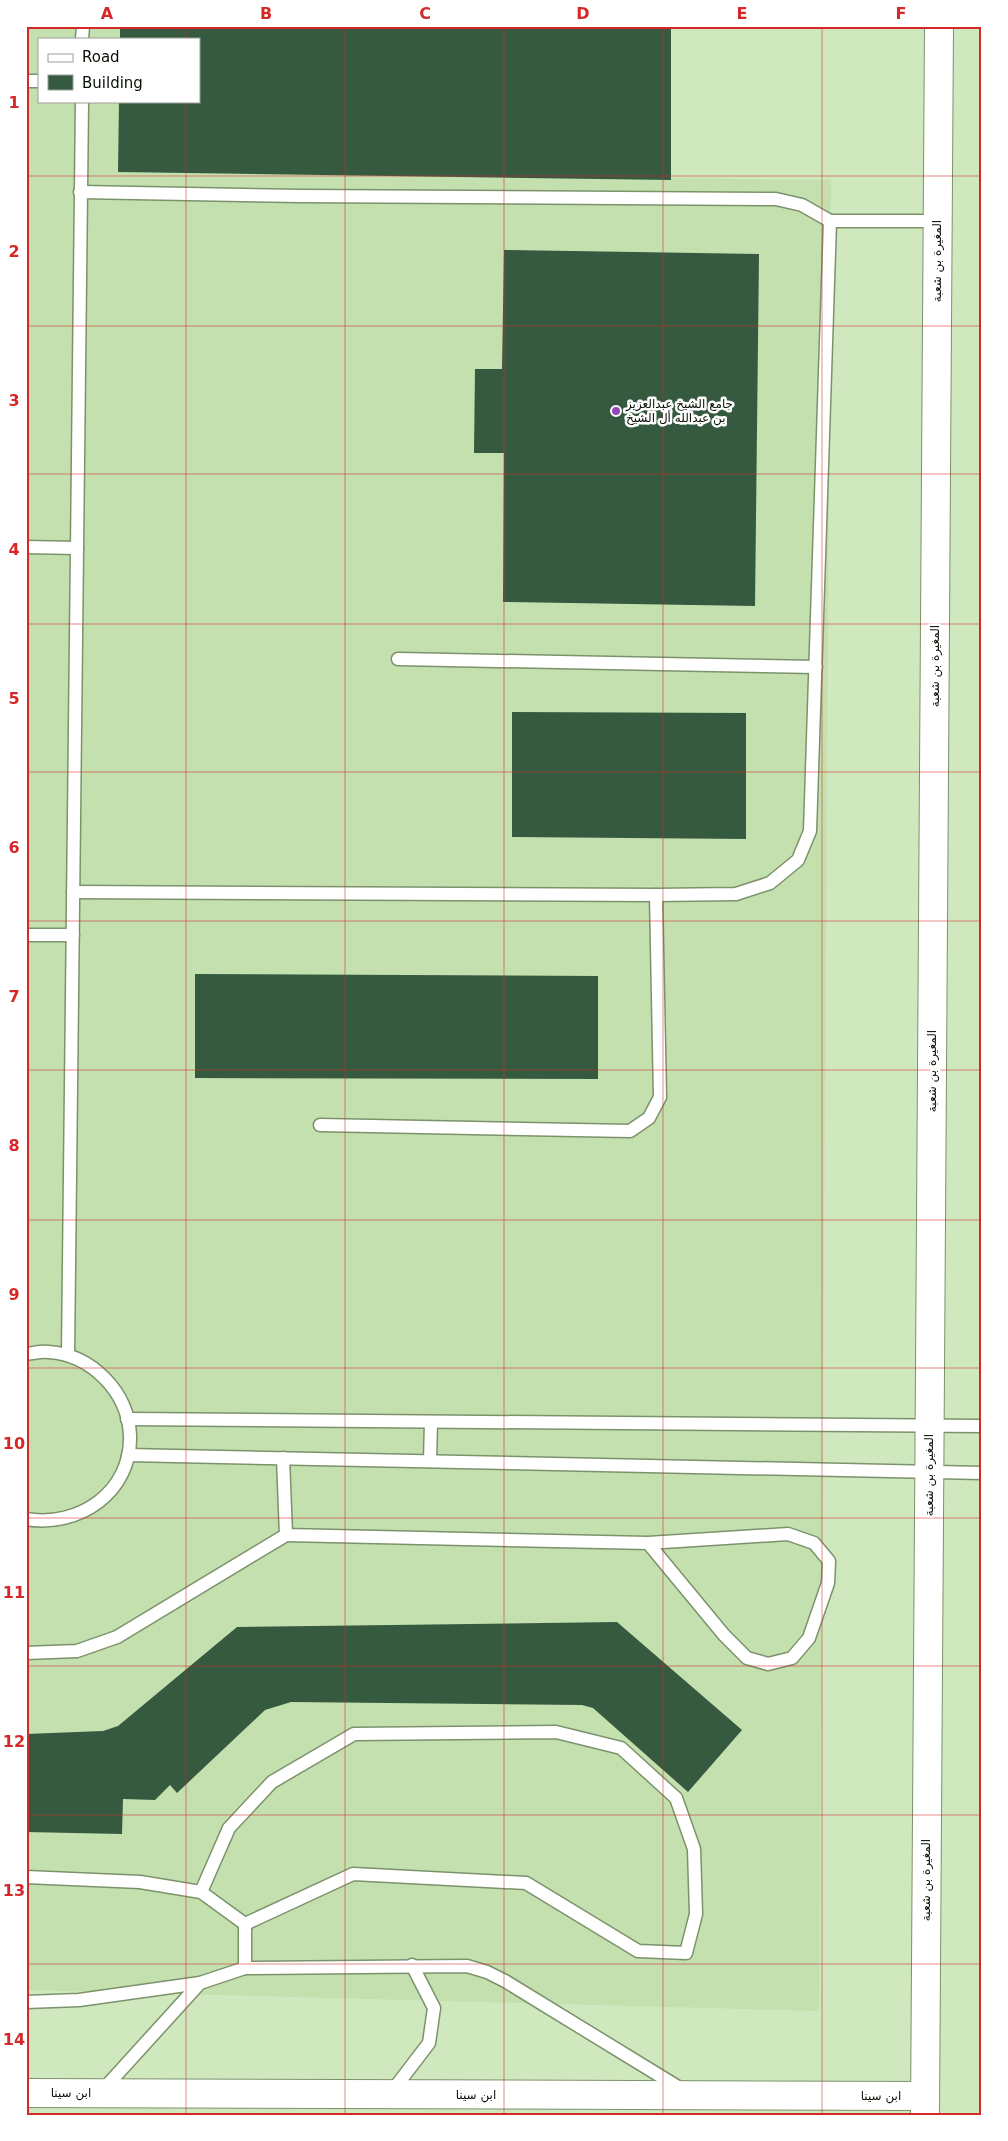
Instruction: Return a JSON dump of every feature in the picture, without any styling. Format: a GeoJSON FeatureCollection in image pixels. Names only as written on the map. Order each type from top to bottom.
{"type":"FeatureCollection","features":[{"type":"Feature","properties":{"kind":"street","name":"المغيرة بن شعبة"},"geometry":{"type":"LineString","coordinates":[[925,2105],[939,26]]}},
{"type":"Feature","properties":{"kind":"street","name":"ابن سينا"},"geometry":{"type":"LineString","coordinates":[[26,2093],[691,2096],[925,2105]]}},
{"type":"Feature","properties":{"kind":"lane"},"geometry":{"type":"LineString","coordinates":[[68,1355],[82,102]]}},
{"type":"Feature","properties":{"kind":"lane"},"geometry":{"type":"LineString","coordinates":[[80,192],[310,196],[776,199],[802,205],[830,221],[938,221]]}},
{"type":"Feature","properties":{"kind":"lane"},"geometry":{"type":"LineString","coordinates":[[73,892],[736,894],[770,883],[798,860],[810,831],[830,221]]}},
{"type":"Feature","properties":{"kind":"lane"},"geometry":{"type":"LineString","coordinates":[[26,547],[77,548]]}},
{"type":"Feature","properties":{"kind":"lane"},"geometry":{"type":"LineString","coordinates":[[398,659],[816,667]]}},
{"type":"Feature","properties":{"kind":"lane"},"geometry":{"type":"LineString","coordinates":[[320,1125],[630,1131],[636,1127],[649,1118],[660,1097],[656,895]]}},
{"type":"Feature","properties":{"kind":"lane"},"geometry":{"type":"LineString","coordinates":[[26,935],[73,935]]}},
{"type":"Feature","properties":{"kind":"lane"},"geometry":{"type":"LineString","coordinates":[[26,1354],[48,1352],[68,1355],[87,1363],[103,1376],[116,1392],[127,1419],[130,1435],[128,1454],[122,1471],[112,1488],[98,1503],[80,1514],[61,1520],[40,1522],[26,1519]]}},
{"type":"Feature","properties":{"kind":"lane"},"geometry":{"type":"LineString","coordinates":[[127,1419],[982,1426]]}},
{"type":"Feature","properties":{"kind":"lane"},"geometry":{"type":"LineString","coordinates":[[430,1461],[431,1422]]}},
{"type":"Feature","properties":{"kind":"lane"},"geometry":{"type":"LineString","coordinates":[[128,1454],[982,1473]]}},
{"type":"Feature","properties":{"kind":"lane"},"geometry":{"type":"LineString","coordinates":[[283,1458],[286,1535]]}},
{"type":"Feature","properties":{"kind":"lane"},"geometry":{"type":"LineString","coordinates":[[26,1653],[77,1651],[117,1637],[286,1535],[648,1543],[788,1534],[814,1543],[829,1561],[828,1582],[810,1638],[792,1658],[768,1664],[747,1658],[724,1635],[648,1543]]}},
{"type":"Feature","properties":{"kind":"lane"},"geometry":{"type":"LineString","coordinates":[[201,1892],[229,1828],[272,1782],[354,1734],[556,1732],[621,1748],[676,1798],[694,1849],[696,1914],[686,1953],[638,1951],[526,1883],[353,1874],[245,1924]]}},
{"type":"Feature","properties":{"kind":"lane"},"geometry":{"type":"LineString","coordinates":[[26,1877],[140,1882],[201,1892],[245,1924]]}},
{"type":"Feature","properties":{"kind":"lane"},"geometry":{"type":"LineString","coordinates":[[245,1924],[245,1968]]}},
{"type":"Feature","properties":{"kind":"lane"},"geometry":{"type":"LineString","coordinates":[[389,2094],[429,2042],[434,2008],[412,1965]]}},
{"type":"Feature","properties":{"kind":"lane"},"geometry":{"type":"LineString","coordinates":[[26,2002],[79,2000],[200,1983],[245,1968],[467,1966],[488,1972],[504,1981],[691,2096]]}},
{"type":"Feature","properties":{"kind":"lane"},"geometry":{"type":"LineString","coordinates":[[100,2094],[200,1983]]}},
{"type":"Feature","properties":{"kind":"shaded area"},"geometry":{"type":"Polygon","coordinates":[[[26,26],[120,26],[120,38],[38,38],[38,102],[119,102],[119,172],[831,180],[819,2011],[26,1990],[26,26]]]}},
{"type":"Feature","properties":{"kind":"building"},"geometry":{"type":"Polygon","coordinates":[[[120,26],[671,26],[671,180],[118,172],[119,102],[200,102],[200,38],[120,38],[120,26]]]}},
{"type":"Feature","properties":{"kind":"building","name":"جامع الشيخ عبدالعزيز بن عبدالله أل الشيخ"},"geometry":{"type":"Polygon","coordinates":[[[504,250],[759,254],[755,606],[503,602],[504,453],[474,453],[475,369],[502,369],[504,250]]]}},
{"type":"Feature","properties":{"kind":"building"},"geometry":{"type":"Polygon","coordinates":[[[512,712],[746,713],[746,839],[512,837],[512,712]]]}},
{"type":"Feature","properties":{"kind":"building"},"geometry":{"type":"Polygon","coordinates":[[[195,974],[598,976],[598,1079],[195,1078],[195,974]]]}},
{"type":"Feature","properties":{"kind":"building"},"geometry":{"type":"Polygon","coordinates":[[[617,1622],[742,1730],[688,1792],[593,1708],[582,1705],[291,1702],[265,1710],[177,1793],[170,1785],[155,1800],[123,1799],[122,1834],[26,1832],[26,1734],[103,1731],[118,1726],[237,1627],[617,1622]]]}},
{"type":"Feature","properties":{"kind":"place","name":"جامع الشيخ عبدالعزيز بن عبدالله أل الشيخ"},"geometry":{"type":"Point","coordinates":[616,411]}}]}
